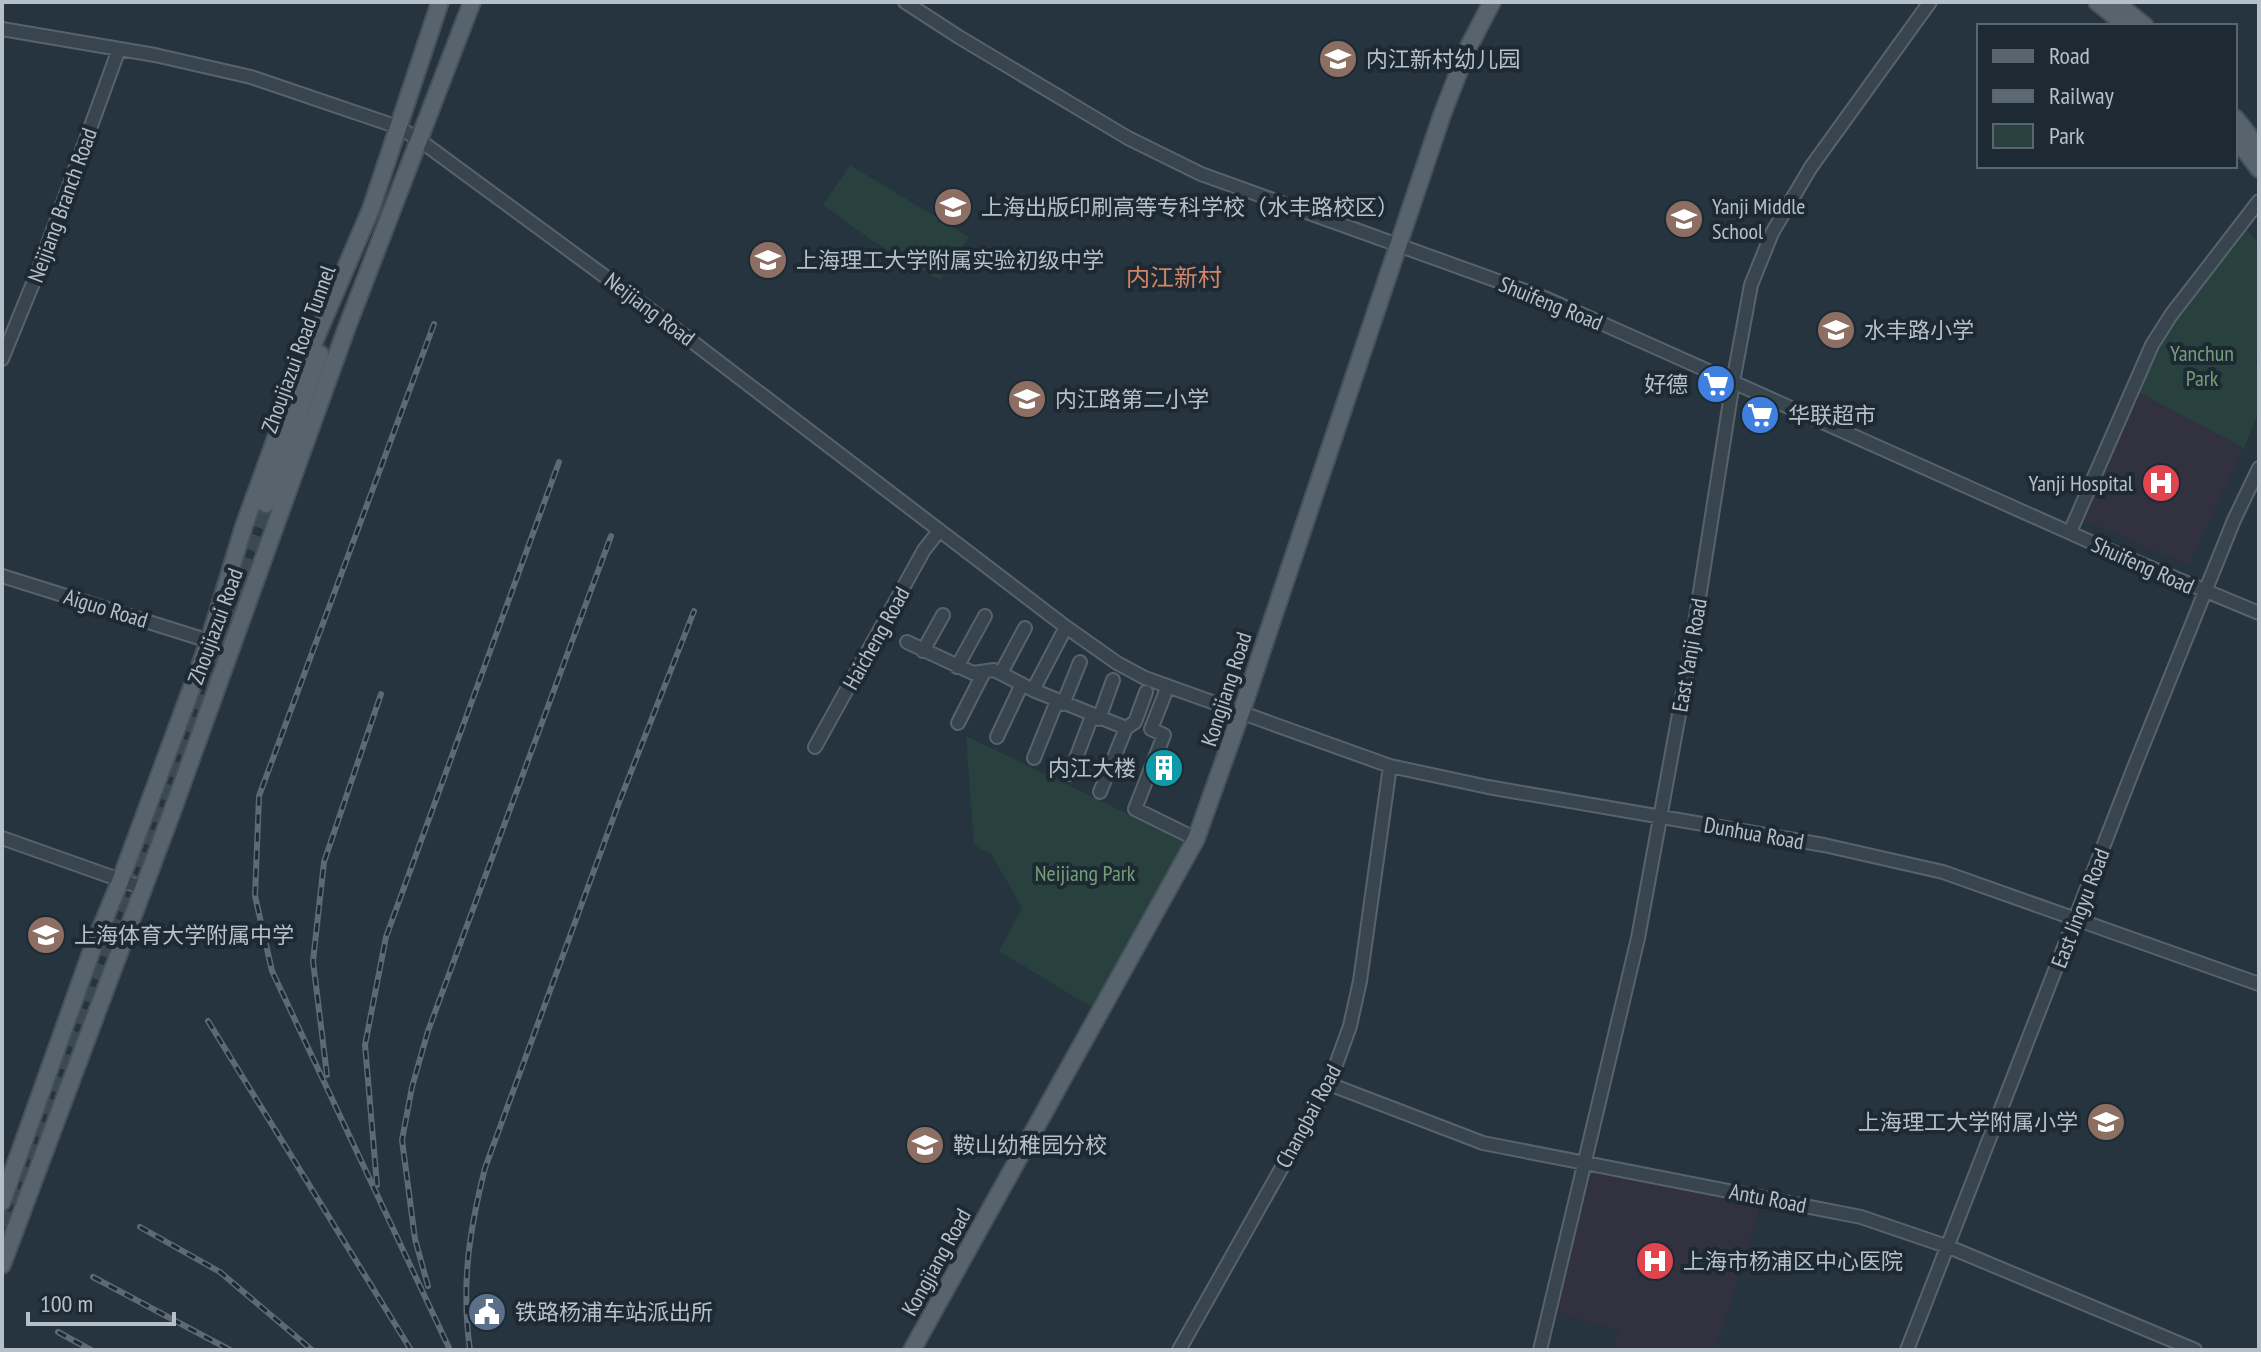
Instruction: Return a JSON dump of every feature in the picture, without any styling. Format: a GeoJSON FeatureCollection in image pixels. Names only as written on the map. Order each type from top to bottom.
{"type":"FeatureCollection","features":[{"type":"Feature","properties":{"kind":"main road","name":"Zhoujiazui Road"},"geometry":{"type":"LineString","coordinates":[[2,1202],[93,947],[209,641],[244,526],[293,391],[371,209],[440,2]]}},
{"type":"Feature","properties":{"kind":"main road","name":"Zhoujiazui Road"},"geometry":{"type":"LineString","coordinates":[[2,1265],[143,888],[272,509],[472,2]]}},
{"type":"Feature","properties":{"kind":"main road","name":"Kongjiang Road"},"geometry":{"type":"LineString","coordinates":[[912,1350],[1196,839],[1455,79],[1492,2]]}},
{"type":"Feature","properties":{"kind":"main road"},"geometry":{"type":"LineString","coordinates":[[2097,2],[2124,24]]}},
{"type":"Feature","properties":{"kind":"main road"},"geometry":{"type":"LineString","coordinates":[[2115,2],[2142,24]]}},
{"type":"Feature","properties":{"kind":"main road"},"geometry":{"type":"LineString","coordinates":[[2237,120],[2259,148]]}},
{"type":"Feature","properties":{"kind":"main road"},"geometry":{"type":"LineString","coordinates":[[2237,140],[2259,169]]}},
{"type":"Feature","properties":{"kind":"main road","name":"Zhoujiazui Road Tunnel"},"geometry":{"type":"LineString","coordinates":[[143,867],[231,630],[371,209]]}},
{"type":"Feature","properties":{"kind":"street","name":"Shuifeng Road"},"geometry":{"type":"LineString","coordinates":[[906,2],[972,45],[1164,158],[1545,298],[2205,592],[2259,613]]}},
{"type":"Feature","properties":{"kind":"street","name":"East Yanji Road"},"geometry":{"type":"LineString","coordinates":[[1540,1350],[1628,984],[1691,649],[1751,285],[1772,233],[1811,167],[1930,2]]}},
{"type":"Feature","properties":{"kind":"street","name":"Neijiang Road"},"geometry":{"type":"LineString","coordinates":[[2,29],[119,49],[251,77],[398,127],[644,304],[939,531],[1117,663],[1145,678],[1241,713]]}},
{"type":"Feature","properties":{"kind":"street","name":"Neijiang Branch Road"},"geometry":{"type":"LineString","coordinates":[[2,359],[40,266],[119,49]]}},
{"type":"Feature","properties":{"kind":"street"},"geometry":{"type":"LineString","coordinates":[[2070,532],[2152,345],[2171,315],[2259,201]]}},
{"type":"Feature","properties":{"kind":"street","name":"East Jingyu Road"},"geometry":{"type":"LineString","coordinates":[[1907,1350],[2205,592],[2245,494],[2259,468]]}},
{"type":"Feature","properties":{"kind":"street","name":"Haicheng Road"},"geometry":{"type":"LineString","coordinates":[[815,747],[924,550],[939,531]]}},
{"type":"Feature","properties":{"kind":"street","name":"Aiguo Road"},"geometry":{"type":"LineString","coordinates":[[2,576],[209,641]]}},
{"type":"Feature","properties":{"kind":"street"},"geometry":{"type":"LineString","coordinates":[[923,651],[943,615]]}},
{"type":"Feature","properties":{"kind":"street"},"geometry":{"type":"LineString","coordinates":[[957,667],[985,616]]}},
{"type":"Feature","properties":{"kind":"street"},"geometry":{"type":"LineString","coordinates":[[997,737],[1066,627]]}},
{"type":"Feature","properties":{"kind":"street"},"geometry":{"type":"LineString","coordinates":[[1001,673],[1025,628]]}},
{"type":"Feature","properties":{"kind":"street"},"geometry":{"type":"LineString","coordinates":[[907,642],[973,673],[994,670],[1060,702],[1126,728]]}},
{"type":"Feature","properties":{"kind":"street"},"geometry":{"type":"LineString","coordinates":[[1034,758],[1080,662]]}},
{"type":"Feature","properties":{"kind":"street"},"geometry":{"type":"LineString","coordinates":[[958,723],[984,672]]}},
{"type":"Feature","properties":{"kind":"street"},"geometry":{"type":"LineString","coordinates":[[1070,774],[1113,680]]}},
{"type":"Feature","properties":{"kind":"street"},"geometry":{"type":"LineString","coordinates":[[1168,686],[1151,729],[1164,735],[1135,809],[1196,839]]}},
{"type":"Feature","properties":{"kind":"street"},"geometry":{"type":"LineString","coordinates":[[1100,792],[1126,728],[1135,722],[1146,692]]}},
{"type":"Feature","properties":{"kind":"street","name":"Dunhua Road"},"geometry":{"type":"LineString","coordinates":[[1241,713],[1390,766],[1488,787],[1824,845],[1916,865],[2258,981]]}},
{"type":"Feature","properties":{"kind":"street","name":"Changbai Road"},"geometry":{"type":"LineString","coordinates":[[1179,1350],[1329,1084],[1350,1026],[1360,981],[1390,766]]}},
{"type":"Feature","properties":{"kind":"street"},"geometry":{"type":"LineString","coordinates":[[2,838],[143,888]]}},
{"type":"Feature","properties":{"kind":"street","name":"Antu Road"},"geometry":{"type":"LineString","coordinates":[[1329,1084],[1483,1143],[1834,1210],[1949,1247],[2195,1350]]}},
{"type":"Feature","properties":{"kind":"shaded area","name":"Yanji Hospital"},"geometry":{"type":"Polygon","coordinates":[[[2138,392],[2244,448],[2188,565],[2079,518],[2138,392]]]}},
{"type":"Feature","properties":{"kind":"shaded area","name":"上海市杨浦区中心医院"},"geometry":{"type":"Polygon","coordinates":[[[1590,1168],[1761,1204],[1716,1350],[1615,1350],[1618,1331],[1554,1311],[1590,1168]]]}},
{"type":"Feature","properties":{"kind":"green space"},"geometry":{"type":"Polygon","coordinates":[[[850,165],[969,237],[940,280],[873,241],[823,205],[850,165]]]}},
{"type":"Feature","properties":{"kind":"green space","name":"Yanchun Park"},"geometry":{"type":"Polygon","coordinates":[[[2238,219],[2259,245],[2259,357],[2255,362],[2259,366],[2259,412],[2244,448],[2138,392],[2146,362],[2238,219]]]}},
{"type":"Feature","properties":{"kind":"green space","name":"Neijiang Park"},"geometry":{"type":"Polygon","coordinates":[[[966,736],[1186,842],[1093,1008],[999,951],[1022,908],[992,855],[974,845],[966,736]]]}},
{"type":"Feature","properties":{"kind":"tunnel"},"geometry":{"type":"LineString","coordinates":[[2,1226],[266,504]]}},
{"type":"Feature","properties":{"kind":"railway"},"geometry":{"type":"LineString","coordinates":[[434,324],[259,796],[255,896],[272,971],[450,1350]]}},
{"type":"Feature","properties":{"kind":"railway"},"geometry":{"type":"LineString","coordinates":[[377,1185],[365,1045],[386,937],[559,462]]}},
{"type":"Feature","properties":{"kind":"railway"},"geometry":{"type":"LineString","coordinates":[[428,1286],[415,1239],[402,1140],[412,1087],[428,1031],[611,536]]}},
{"type":"Feature","properties":{"kind":"railway"},"geometry":{"type":"LineString","coordinates":[[470,1350],[466,1303],[468,1258],[485,1168],[618,805],[694,611]]}},
{"type":"Feature","properties":{"kind":"railway"},"geometry":{"type":"LineString","coordinates":[[327,1075],[313,961],[324,862],[381,694]]}},
{"type":"Feature","properties":{"kind":"railway"},"geometry":{"type":"LineString","coordinates":[[208,1021],[411,1350]]}},
{"type":"Feature","properties":{"kind":"railway"},"geometry":{"type":"LineString","coordinates":[[140,1227],[220,1272],[312,1350]]}},
{"type":"Feature","properties":{"kind":"railway"},"geometry":{"type":"LineString","coordinates":[[93,1277],[230,1350]]}},
{"type":"Feature","properties":{"kind":"railway"},"geometry":{"type":"LineString","coordinates":[[58,1332],[91,1350]]}},
{"type":"Feature","properties":{"kind":"place","name":"内江新村幼儿园"},"geometry":{"type":"Point","coordinates":[1338,59]}},
{"type":"Feature","properties":{"kind":"place","name":"上海出版印刷高等专科学校（水丰路校区）"},"geometry":{"type":"Point","coordinates":[953,207]}},
{"type":"Feature","properties":{"kind":"place","name":"Yanji Middle School"},"geometry":{"type":"Point","coordinates":[1684,219]}},
{"type":"Feature","properties":{"kind":"place","name":"上海理工大学附属实验初级中学"},"geometry":{"type":"Point","coordinates":[768,260]}},
{"type":"Feature","properties":{"kind":"place","name":"水丰路小学"},"geometry":{"type":"Point","coordinates":[1836,330]}},
{"type":"Feature","properties":{"kind":"place","name":"好德"},"geometry":{"type":"Point","coordinates":[1716,384]}},
{"type":"Feature","properties":{"kind":"place","name":"内江路第二小学"},"geometry":{"type":"Point","coordinates":[1027,399]}},
{"type":"Feature","properties":{"kind":"place","name":"华联超市"},"geometry":{"type":"Point","coordinates":[1760,415]}},
{"type":"Feature","properties":{"kind":"place","name":"Yanji Hospital"},"geometry":{"type":"Point","coordinates":[2161,483]}},
{"type":"Feature","properties":{"kind":"place","name":"内江大楼"},"geometry":{"type":"Point","coordinates":[1164,768]}},
{"type":"Feature","properties":{"kind":"place","name":"上海体育大学附属中学"},"geometry":{"type":"Point","coordinates":[46,935]}},
{"type":"Feature","properties":{"kind":"place","name":"上海理工大学附属小学"},"geometry":{"type":"Point","coordinates":[2106,1122]}},
{"type":"Feature","properties":{"kind":"place","name":"鞍山幼稚园分校"},"geometry":{"type":"Point","coordinates":[925,1145]}},
{"type":"Feature","properties":{"kind":"place","name":"上海市杨浦区中心医院"},"geometry":{"type":"Point","coordinates":[1655,1261]}},
{"type":"Feature","properties":{"kind":"place","name":"铁路杨浦车站派出所"},"geometry":{"type":"Point","coordinates":[487,1312]}},
{"type":"Feature","properties":{"kind":"district","name":"内江新村"},"geometry":{"type":"Point","coordinates":[1174,278]}}]}
